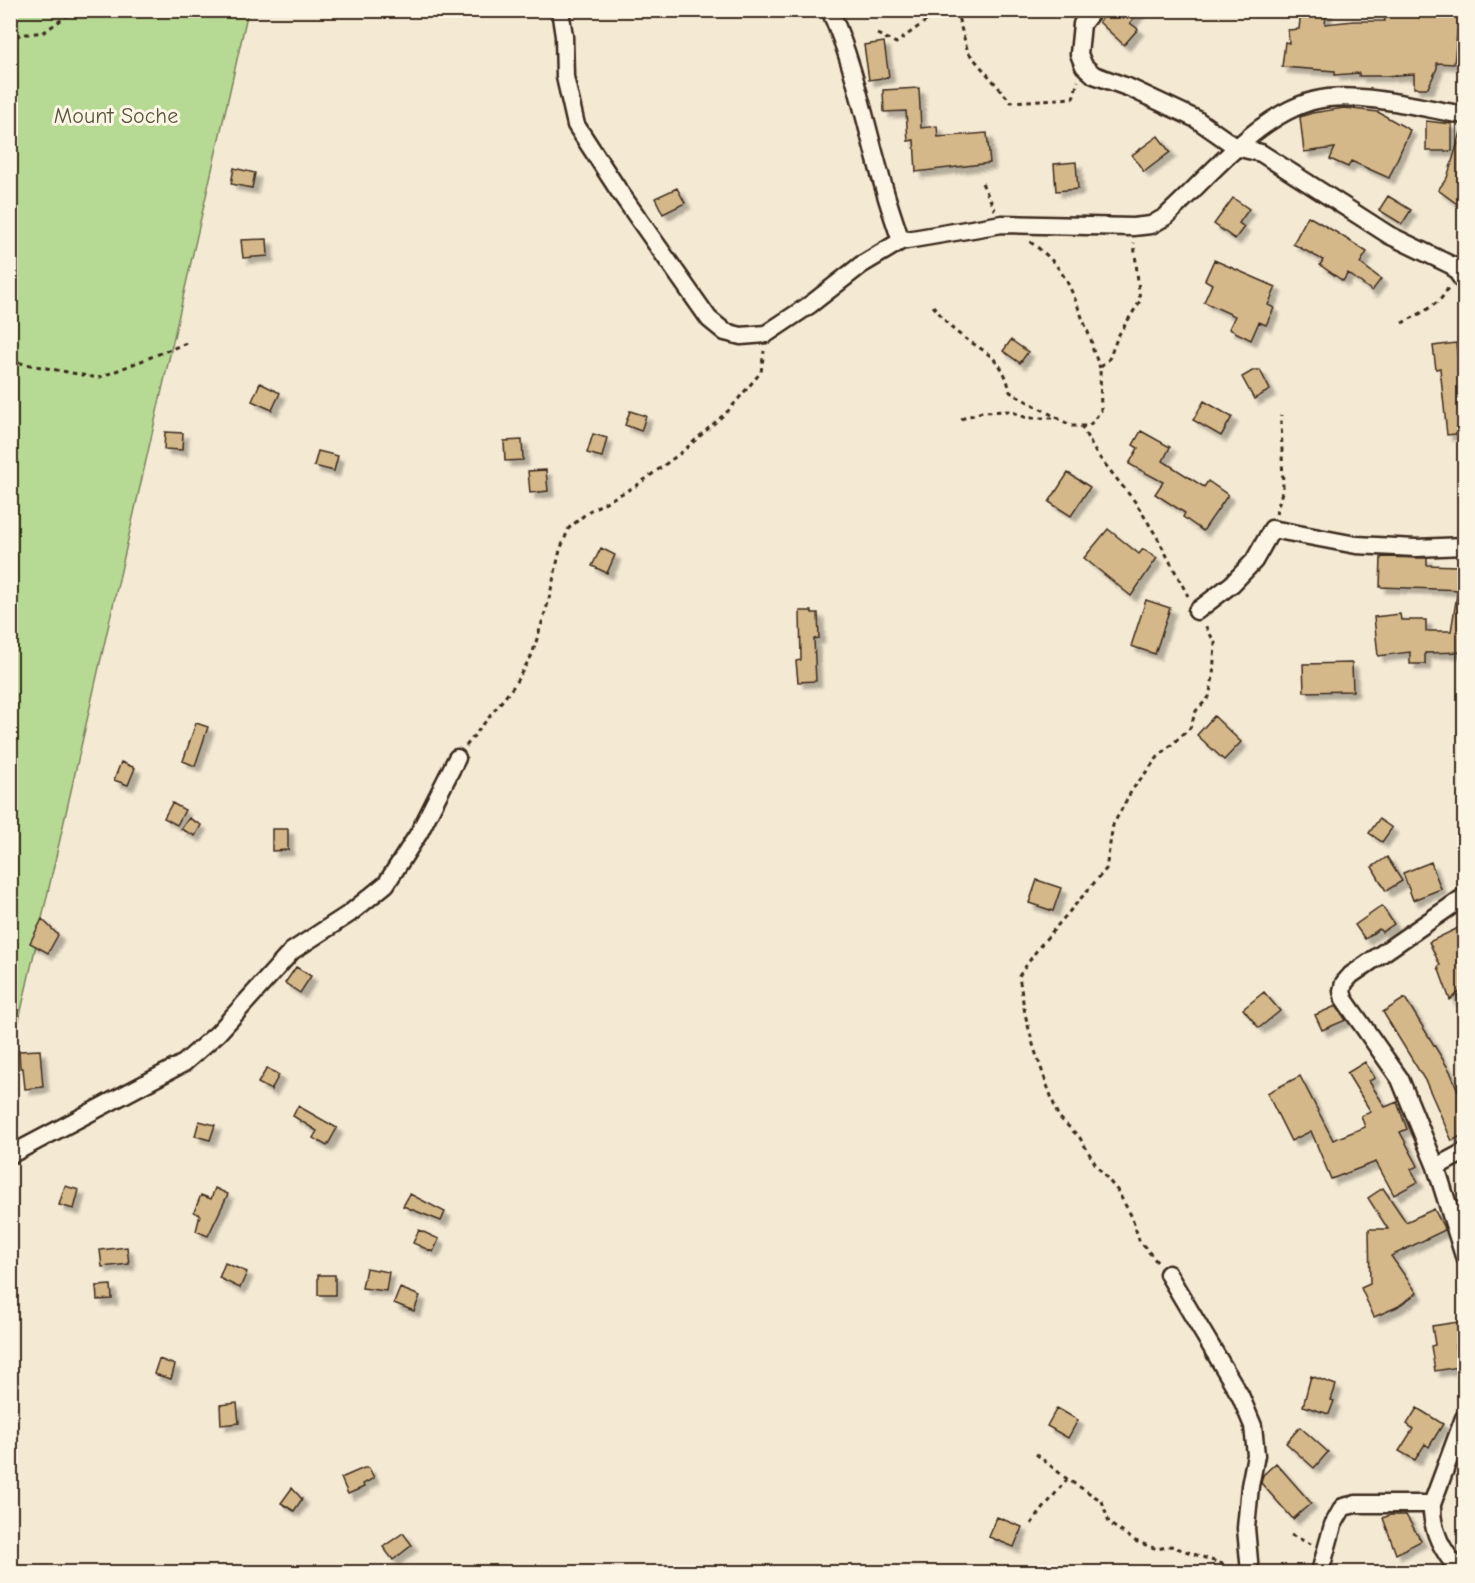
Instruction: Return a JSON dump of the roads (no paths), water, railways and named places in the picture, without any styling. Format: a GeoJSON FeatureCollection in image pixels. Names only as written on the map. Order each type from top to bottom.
{"type":"FeatureCollection","features":[{"type":"Feature","properties":{"kind":"street"},"geometry":{"type":"LineString","coordinates":[[560,10],[564,36],[565,77],[576,125],[619,191],[709,319],[725,332],[741,336],[766,334],[861,266],[901,241],[1002,224],[1132,227],[1151,225],[1165,217],[1236,147],[1268,123],[1299,106],[1329,98],[1373,100],[1464,115]]}},
{"type":"Feature","properties":{"kind":"street"},"geometry":{"type":"LineString","coordinates":[[830,10],[844,41],[863,105],[883,187],[901,241]]}},
{"type":"Feature","properties":{"kind":"street"},"geometry":{"type":"LineString","coordinates":[[1093,10],[1082,24],[1079,54],[1084,66],[1094,75],[1130,88],[1196,119],[1236,147],[1261,153],[1389,235],[1453,266],[1464,282]]}},
{"type":"Feature","properties":{"kind":"street"},"geometry":{"type":"LineString","coordinates":[[1197,611],[1232,584],[1254,561],[1272,529],[1356,545],[1416,548],[1464,546]]}},
{"type":"Feature","properties":{"kind":"street"},"geometry":{"type":"LineString","coordinates":[[10,1155],[184,1063],[218,1033],[292,951],[349,914],[386,884],[419,833],[457,758]]}},
{"type":"Feature","properties":{"kind":"street"},"geometry":{"type":"LineString","coordinates":[[1464,897],[1351,975],[1344,982],[1342,991],[1348,1006],[1400,1079],[1436,1167],[1464,1256]]}},
{"type":"Feature","properties":{"kind":"street"},"geometry":{"type":"LineString","coordinates":[[1436,1167],[1464,1152]]}},
{"type":"Feature","properties":{"kind":"street"},"geometry":{"type":"LineString","coordinates":[[1168,1274],[1240,1395],[1253,1426],[1256,1455],[1250,1486],[1243,1571]]}},
{"type":"Feature","properties":{"kind":"street"},"geometry":{"type":"LineString","coordinates":[[1460,1572],[1444,1553],[1438,1541],[1432,1517],[1432,1504],[1464,1418]]}},
{"type":"Feature","properties":{"kind":"street"},"geometry":{"type":"LineString","coordinates":[[1320,1572],[1333,1525],[1343,1507],[1356,1504],[1432,1504]]}},
{"type":"Feature","properties":{"kind":"park label","name":"Mount Soche"},"geometry":{"type":"Point","coordinates":[116,116]}}]}
